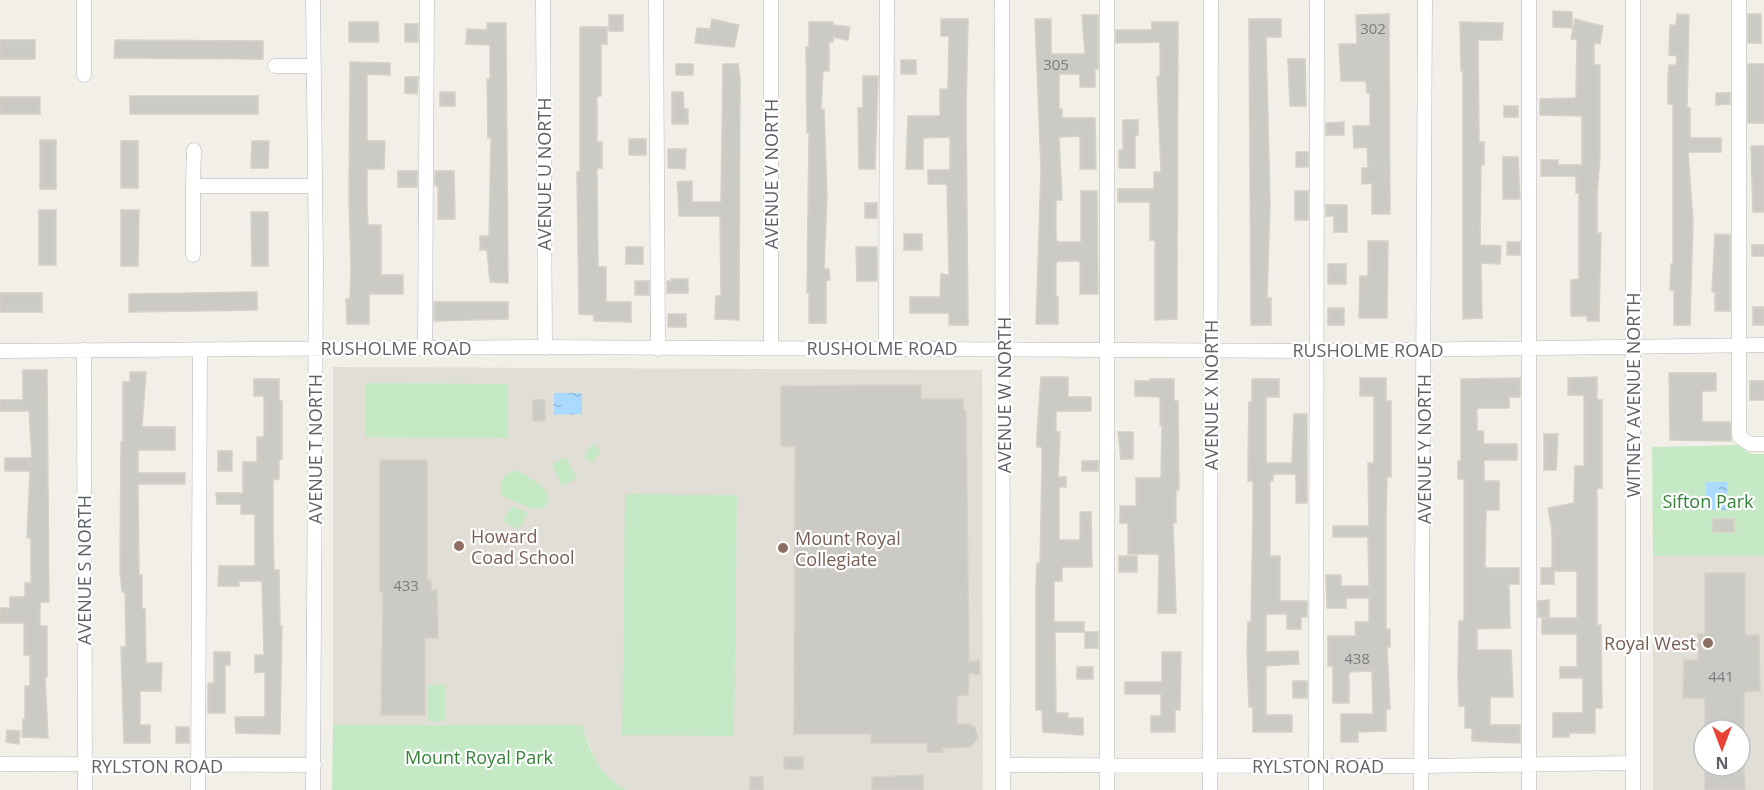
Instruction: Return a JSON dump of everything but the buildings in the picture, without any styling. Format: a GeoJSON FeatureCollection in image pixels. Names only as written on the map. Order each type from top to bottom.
{"type":"FeatureCollection","features":[{"type":"Feature","properties":{"kind":"street"},"geometry":{"type":"LineString","coordinates":[[84,0],[84,75]]}},
{"type":"Feature","properties":{"kind":"street","name":"AVENUE T NORTH"},"geometry":{"type":"LineString","coordinates":[[313,0],[315,186],[313,790]]}},
{"type":"Feature","properties":{"kind":"street"},"geometry":{"type":"LineString","coordinates":[[425,348],[428,0]]}},
{"type":"Feature","properties":{"kind":"street","name":"AVENUE U NORTH"},"geometry":{"type":"LineString","coordinates":[[543,0],[545,348]]}},
{"type":"Feature","properties":{"kind":"street"},"geometry":{"type":"LineString","coordinates":[[656,0],[658,349]]}},
{"type":"Feature","properties":{"kind":"street","name":"AVENUE V NORTH"},"geometry":{"type":"LineString","coordinates":[[771,0],[771,348]]}},
{"type":"Feature","properties":{"kind":"street"},"geometry":{"type":"LineString","coordinates":[[886,348],[887,0]]}},
{"type":"Feature","properties":{"kind":"street","name":"AVENUE W NORTH"},"geometry":{"type":"LineString","coordinates":[[1002,0],[1003,790]]}},
{"type":"Feature","properties":{"kind":"street"},"geometry":{"type":"LineString","coordinates":[[1107,0],[1107,790]]}},
{"type":"Feature","properties":{"kind":"street","name":"AVENUE X NORTH"},"geometry":{"type":"LineString","coordinates":[[1210,790],[1211,0]]}},
{"type":"Feature","properties":{"kind":"street"},"geometry":{"type":"LineString","coordinates":[[1316,790],[1317,0]]}},
{"type":"Feature","properties":{"kind":"street","name":"AVENUE Y NORTH"},"geometry":{"type":"LineString","coordinates":[[1421,790],[1425,0]]}},
{"type":"Feature","properties":{"kind":"street"},"geometry":{"type":"LineString","coordinates":[[1529,0],[1529,790]]}},
{"type":"Feature","properties":{"kind":"street","name":"WITNEY AVENUE NORTH"},"geometry":{"type":"LineString","coordinates":[[1633,0],[1633,790]]}},
{"type":"Feature","properties":{"kind":"street"},"geometry":{"type":"LineString","coordinates":[[1739,0],[1740,436],[1750,444],[1764,444]]}},
{"type":"Feature","properties":{"kind":"street"},"geometry":{"type":"LineString","coordinates":[[275,66],[314,66]]}},
{"type":"Feature","properties":{"kind":"street"},"geometry":{"type":"LineString","coordinates":[[194,150],[194,255]]}},
{"type":"Feature","properties":{"kind":"street"},"geometry":{"type":"LineString","coordinates":[[194,186],[315,186]]}},
{"type":"Feature","properties":{"kind":"street","name":"RUSHOLME ROAD"},"geometry":{"type":"LineString","coordinates":[[0,351],[315,348],[1108,348],[1317,351],[1764,345]]}},
{"type":"Feature","properties":{"kind":"street","name":"AVENUE S NORTH"},"geometry":{"type":"LineString","coordinates":[[84,350],[84,790]]}},
{"type":"Feature","properties":{"kind":"street"},"geometry":{"type":"LineString","coordinates":[[198,790],[200,350]]}},
{"type":"Feature","properties":{"kind":"street","name":"RYLSTON ROAD"},"geometry":{"type":"LineString","coordinates":[[1003,765],[1421,766],[1632,763]]}},
{"type":"Feature","properties":{"kind":"street","name":"RYLSTON ROAD"},"geometry":{"type":"LineString","coordinates":[[0,764],[198,767],[314,765]]}},
{"type":"Feature","properties":{"kind":"shaded area","name":"Mount Royal Collegiate"},"geometry":{"type":"Polygon","coordinates":[[[333,367],[982,370],[983,790],[626,790],[610,781],[598,768],[582,725],[333,725],[333,367]]]}},
{"type":"Feature","properties":{"kind":"shaded area","name":"Royal West"},"geometry":{"type":"Polygon","coordinates":[[[1653,556],[1764,556],[1764,790],[1653,790],[1653,556]]]}},
{"type":"Feature","properties":{"kind":"green space"},"geometry":{"type":"Polygon","coordinates":[[[365,383],[508,384],[508,438],[365,437],[365,383]]]}},
{"type":"Feature","properties":{"kind":"green space"},"geometry":{"type":"Polygon","coordinates":[[[592,444],[601,450],[592,463],[583,457],[592,444]]]}},
{"type":"Feature","properties":{"kind":"green space","name":"Sifton Park"},"geometry":{"type":"Polygon","coordinates":[[[1737,445],[1752,454],[1764,454],[1764,556],[1653,556],[1652,447],[1737,445]]]}},
{"type":"Feature","properties":{"kind":"green space"},"geometry":{"type":"Polygon","coordinates":[[[566,457],[577,479],[562,486],[552,464],[566,457]]]}},
{"type":"Feature","properties":{"kind":"green space"},"geometry":{"type":"Polygon","coordinates":[[[515,470],[531,478],[545,491],[549,500],[544,508],[532,509],[502,496],[502,480],[515,470]]]}},
{"type":"Feature","properties":{"kind":"green space"},"geometry":{"type":"Polygon","coordinates":[[[625,494],[737,495],[734,736],[622,735],[625,494]]]}},
{"type":"Feature","properties":{"kind":"green space"},"geometry":{"type":"Polygon","coordinates":[[[512,506],[528,513],[518,530],[503,521],[512,506]]]}},
{"type":"Feature","properties":{"kind":"green space"},"geometry":{"type":"Polygon","coordinates":[[[428,685],[445,685],[445,721],[428,721],[428,685]]]}},
{"type":"Feature","properties":{"kind":"green space","name":"Mount Royal Park"},"geometry":{"type":"Polygon","coordinates":[[[333,725],[582,725],[597,763],[609,778],[626,790],[332,790],[333,725]]]}},
{"type":"Feature","properties":{"kind":"water"},"geometry":{"type":"Polygon","coordinates":[[[554,393],[582,393],[582,414],[554,415],[554,393]]]}},
{"type":"Feature","properties":{"kind":"water"},"geometry":{"type":"Polygon","coordinates":[[[1706,482],[1727,482],[1727,510],[1705,510],[1706,482]]]}},
{"type":"Feature","properties":{"kind":"place","name":"Howard Coad School"},"geometry":{"type":"Point","coordinates":[459,546]}},
{"type":"Feature","properties":{"kind":"place","name":"Mount Royal Collegiate"},"geometry":{"type":"Point","coordinates":[783,548]}},
{"type":"Feature","properties":{"kind":"place","name":"Royal West"},"geometry":{"type":"Point","coordinates":[1708,643]}}]}
